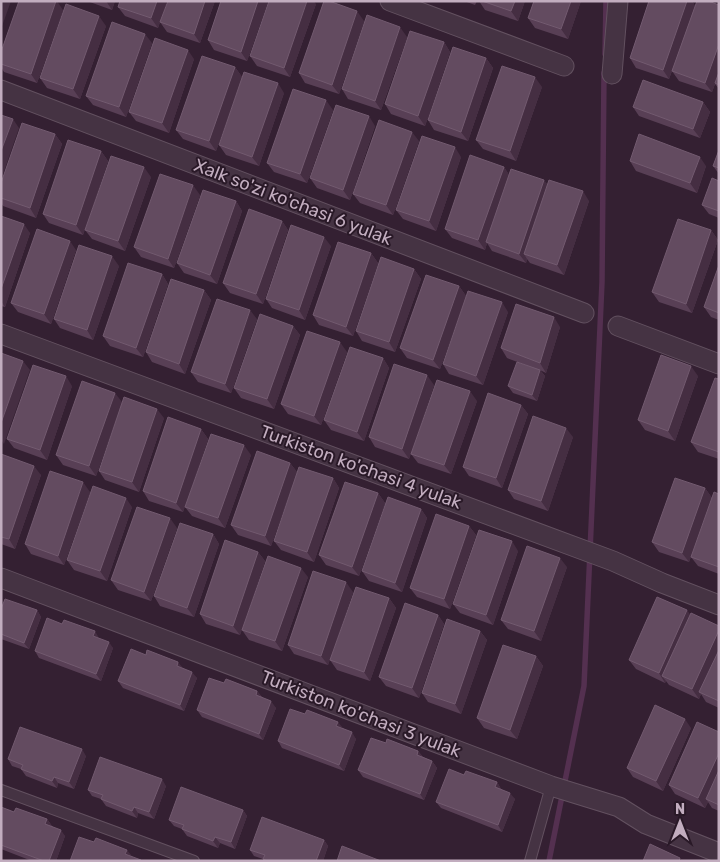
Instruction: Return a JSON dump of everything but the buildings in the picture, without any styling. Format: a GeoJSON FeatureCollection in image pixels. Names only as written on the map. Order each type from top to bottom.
{"type":"FeatureCollection","features":[{"type":"Feature","properties":{"kind":"street"},"geometry":{"type":"LineString","coordinates":[[390,1],[564,66]]}},
{"type":"Feature","properties":{"kind":"street"},"geometry":{"type":"LineString","coordinates":[[612,74],[618,1]]}},
{"type":"Feature","properties":{"kind":"street","name":"Xalk so'zi ko'chasi 6 yulak"},"geometry":{"type":"LineString","coordinates":[[1,90],[584,313]]}},
{"type":"Feature","properties":{"kind":"street"},"geometry":{"type":"LineString","coordinates":[[618,326],[719,364]]}},
{"type":"Feature","properties":{"kind":"street","name":"Turkiston ko'chasi 4 yulak"},"geometry":{"type":"LineString","coordinates":[[1,334],[613,561],[662,583],[719,605]]}},
{"type":"Feature","properties":{"kind":"street","name":"Turkiston ko'chasi 3 yulak"},"geometry":{"type":"LineString","coordinates":[[1,578],[551,786],[619,807],[646,824],[719,853]]}},
{"type":"Feature","properties":{"kind":"lane"},"geometry":{"type":"LineString","coordinates":[[530,861],[551,786]]}},
{"type":"Feature","properties":{"kind":"lane"},"geometry":{"type":"LineString","coordinates":[[1,790],[194,861]]}},
{"type":"Feature","properties":{"kind":"waterway"},"geometry":{"type":"LineString","coordinates":[[605,54],[606,1]]}},
{"type":"Feature","properties":{"kind":"waterway"},"geometry":{"type":"LineString","coordinates":[[549,861],[584,686],[602,282],[604,73]]}}]}
